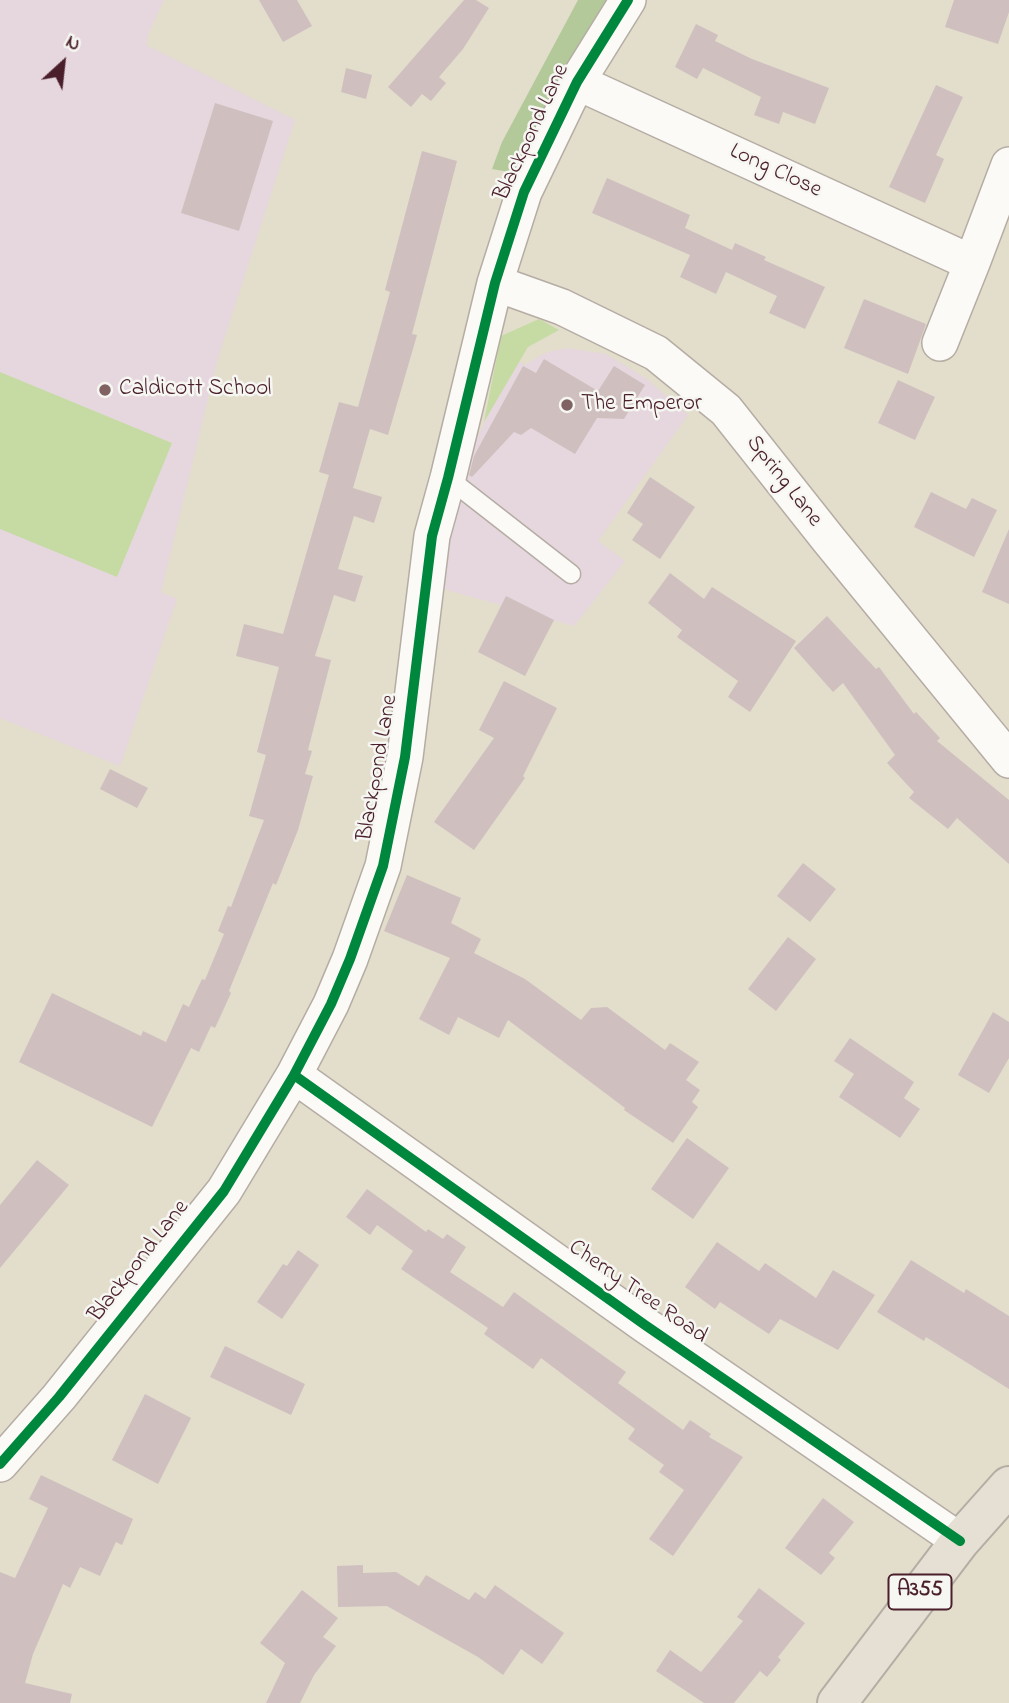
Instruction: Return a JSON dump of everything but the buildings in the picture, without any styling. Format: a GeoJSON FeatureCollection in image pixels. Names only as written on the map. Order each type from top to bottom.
{"type":"FeatureCollection","features":[{"type":"Feature","properties":{"kind":"main road","name":"A355"},"geometry":{"type":"LineString","coordinates":[[837,1703],[960,1541],[1009,1486]]}},
{"type":"Feature","properties":{"kind":"street","name":"Blackpond Lane"},"geometry":{"type":"LineString","coordinates":[[0,1464],[60,1397],[224,1191],[294,1075],[331,1004],[383,866],[405,757],[432,536],[449,478],[495,283],[524,192],[578,82],[628,0]]}},
{"type":"Feature","properties":{"kind":"street","name":"Long Close"},"geometry":{"type":"LineString","coordinates":[[578,82],[972,263]]}},
{"type":"Feature","properties":{"kind":"street"},"geometry":{"type":"LineString","coordinates":[[940,343],[1009,166]]}},
{"type":"Feature","properties":{"kind":"street","name":"Spring Lane"},"geometry":{"type":"LineString","coordinates":[[495,283],[562,307],[656,353],[726,410],[1009,760]]}},
{"type":"Feature","properties":{"kind":"street","name":"Cherry Tree Road"},"geometry":{"type":"LineString","coordinates":[[294,1075],[645,1325],[960,1541]]}},
{"type":"Feature","properties":{"kind":"lane"},"geometry":{"type":"LineString","coordinates":[[449,478],[571,573]]}},
{"type":"Feature","properties":{"kind":"shaded area","name":"Caldicott School"},"geometry":{"type":"Polygon","coordinates":[[[0,0],[164,0],[146,45],[295,120],[218,358],[161,592],[177,599],[120,766],[0,718],[0,0]]]}},
{"type":"Feature","properties":{"kind":"shaded area"},"geometry":{"type":"Polygon","coordinates":[[[566,348],[606,354],[647,379],[688,415],[598,541],[625,561],[574,626],[451,591],[432,583],[437,555],[475,443],[514,359],[525,365],[545,353],[566,348]]]}},
{"type":"Feature","properties":{"kind":"green space"},"geometry":{"type":"Polygon","coordinates":[[[578,0],[612,0],[515,173],[492,169],[502,142],[578,0]]]}},
{"type":"Feature","properties":{"kind":"green space"},"geometry":{"type":"Polygon","coordinates":[[[539,319],[559,330],[528,347],[484,422],[501,336],[539,319]]]}},
{"type":"Feature","properties":{"kind":"green space"},"geometry":{"type":"Polygon","coordinates":[[[0,372],[172,443],[117,577],[0,529],[0,372]]]}},
{"type":"Feature","properties":{"kind":"cycle path"},"geometry":{"type":"LineString","coordinates":[[0,1464],[59,1397],[224,1191],[294,1075],[331,1004],[383,866],[405,757],[432,536],[495,283],[524,192],[577,82],[628,0]]}},
{"type":"Feature","properties":{"kind":"cycle path"},"geometry":{"type":"LineString","coordinates":[[294,1075],[645,1325],[960,1541]]}},
{"type":"Feature","properties":{"kind":"place","name":"Caldicott School"},"geometry":{"type":"Point","coordinates":[105,390]}},
{"type":"Feature","properties":{"kind":"place","name":"The Emperor"},"geometry":{"type":"Point","coordinates":[567,405]}}]}
